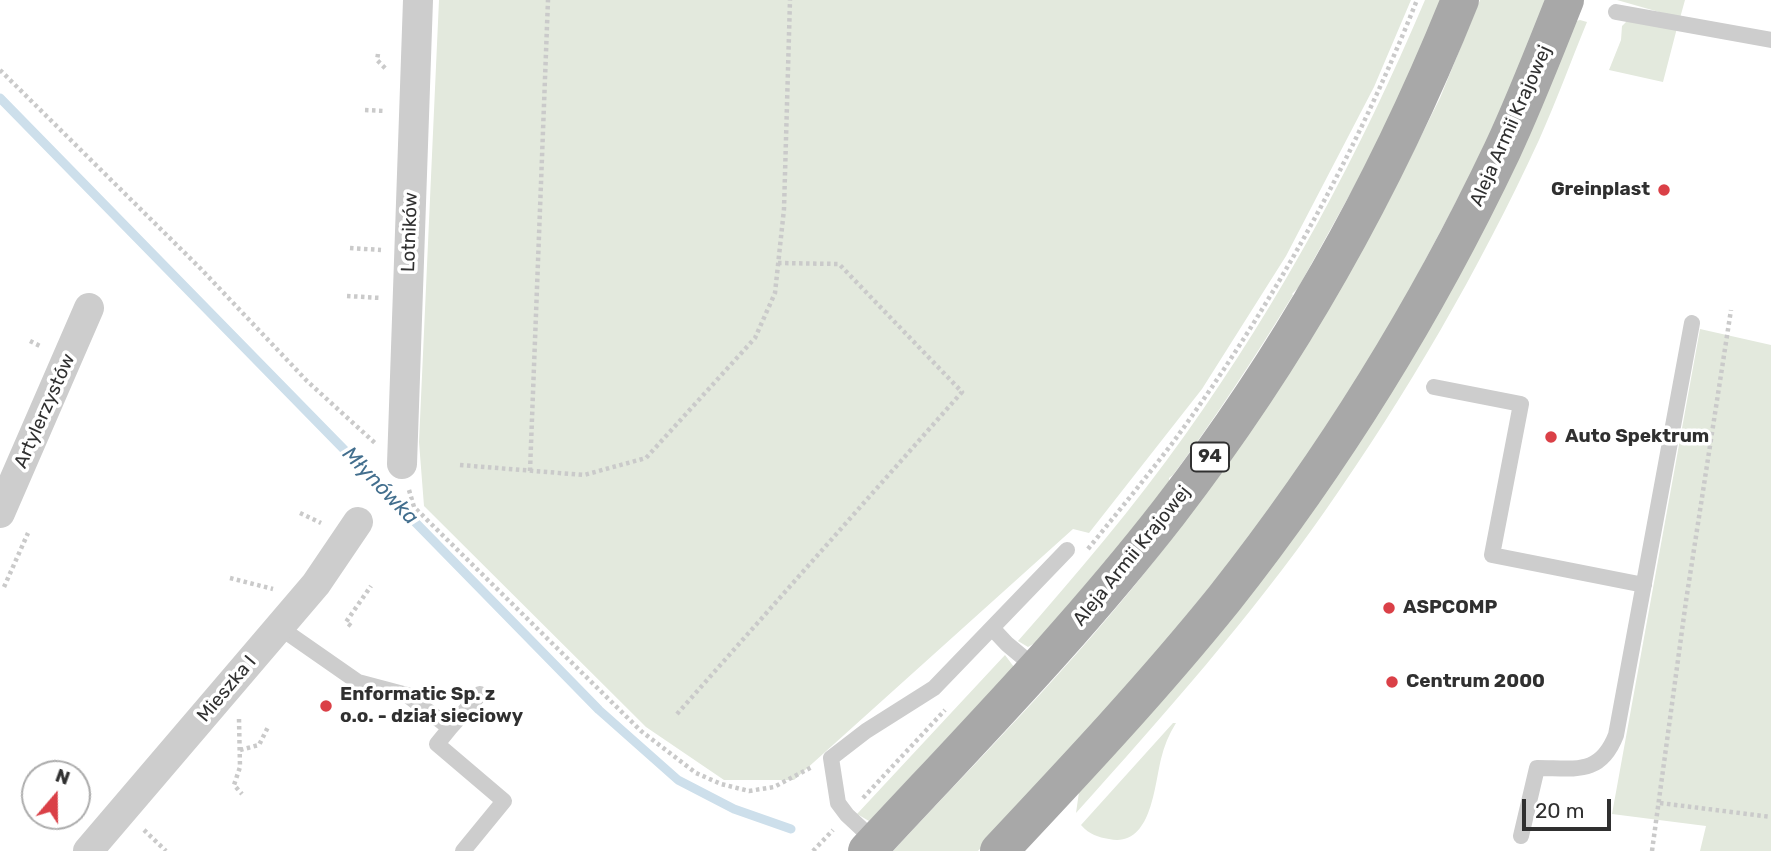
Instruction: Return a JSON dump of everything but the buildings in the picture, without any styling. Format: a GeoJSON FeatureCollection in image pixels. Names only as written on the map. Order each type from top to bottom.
{"type":"FeatureCollection","features":[{"type":"Feature","properties":{"kind":"main road","name":"Aleja Armii Krajowej"},"geometry":{"type":"LineString","coordinates":[[871,847],[1037,669],[1112,583],[1170,512],[1249,400],[1280,352],[1376,186],[1421,95],[1460,0]]}},
{"type":"Feature","properties":{"kind":"main road","name":"Aleja Armii Krajowej"},"geometry":{"type":"LineString","coordinates":[[999,851],[1179,653],[1267,542],[1346,428],[1433,286],[1476,203],[1503,148],[1565,0]]}},
{"type":"Feature","properties":{"kind":"street","name":"Lotników"},"geometry":{"type":"LineString","coordinates":[[402,464],[418,0]]}},
{"type":"Feature","properties":{"kind":"street","name":"Artylerzystów"},"geometry":{"type":"LineString","coordinates":[[0,513],[89,308]]}},
{"type":"Feature","properties":{"kind":"street","name":"Mieszka I"},"geometry":{"type":"LineString","coordinates":[[88,851],[316,584],[359,522]]}},
{"type":"Feature","properties":{"kind":"lane"},"geometry":{"type":"LineString","coordinates":[[1616,12],[1771,40]]}},
{"type":"Feature","properties":{"kind":"lane"},"geometry":{"type":"LineString","coordinates":[[1521,836],[1537,768],[1587,767],[1610,752],[1616,735],[1692,323]]}},
{"type":"Feature","properties":{"kind":"lane"},"geometry":{"type":"LineString","coordinates":[[1434,387],[1521,404],[1492,555],[1644,585]]}},
{"type":"Feature","properties":{"kind":"lane"},"geometry":{"type":"LineString","coordinates":[[871,847],[838,803],[831,758],[866,731],[934,688],[992,628],[1074,555]]}},
{"type":"Feature","properties":{"kind":"lane"},"geometry":{"type":"LineString","coordinates":[[288,617],[358,682],[407,695],[450,728]]}},
{"type":"Feature","properties":{"kind":"lane"},"geometry":{"type":"LineString","coordinates":[[992,628],[1037,669]]}},
{"type":"Feature","properties":{"kind":"lane"},"geometry":{"type":"LineString","coordinates":[[463,851],[504,801],[437,744],[480,694]]}},
{"type":"Feature","properties":{"kind":"path"},"geometry":{"type":"LineString","coordinates":[[530,471],[548,0]]}},
{"type":"Feature","properties":{"kind":"path"},"geometry":{"type":"LineString","coordinates":[[460,465],[584,475],[646,458],[755,338],[775,293],[784,209],[790,0]]}},
{"type":"Feature","properties":{"kind":"path"},"geometry":{"type":"LineString","coordinates":[[1074,555],[1175,439],[1223,369],[1290,261],[1359,134],[1417,0]]}},
{"type":"Feature","properties":{"kind":"path"},"geometry":{"type":"LineString","coordinates":[[0,70],[201,269],[307,381],[366,436],[402,464],[414,507],[642,731],[696,773],[720,784],[749,791],[774,787],[831,758]]}},
{"type":"Feature","properties":{"kind":"path"},"geometry":{"type":"LineString","coordinates":[[350,248],[388,251]]}},
{"type":"Feature","properties":{"kind":"path"},"geometry":{"type":"LineString","coordinates":[[677,714],[962,392],[839,264],[778,263]]}},
{"type":"Feature","properties":{"kind":"path"},"geometry":{"type":"LineString","coordinates":[[347,296],[390,299]]}},
{"type":"Feature","properties":{"kind":"path"},"geometry":{"type":"LineString","coordinates":[[1653,851],[1686,601],[1731,310]]}},
{"type":"Feature","properties":{"kind":"path"},"geometry":{"type":"LineString","coordinates":[[4,587],[28,533]]}},
{"type":"Feature","properties":{"kind":"path"},"geometry":{"type":"LineString","coordinates":[[229,578],[279,591],[288,617]]}},
{"type":"Feature","properties":{"kind":"path"},"geometry":{"type":"LineString","coordinates":[[351,626],[346,622],[371,586]]}},
{"type":"Feature","properties":{"kind":"path"},"geometry":{"type":"LineString","coordinates":[[813,851],[948,707]]}},
{"type":"Feature","properties":{"kind":"path"},"geometry":{"type":"LineString","coordinates":[[231,712],[239,718],[240,768],[234,785],[242,794]]}},
{"type":"Feature","properties":{"kind":"path"},"geometry":{"type":"LineString","coordinates":[[240,750],[260,744],[268,727]]}},
{"type":"Feature","properties":{"kind":"path"},"geometry":{"type":"LineString","coordinates":[[1660,803],[1771,817]]}},
{"type":"Feature","properties":{"kind":"path"},"geometry":{"type":"LineString","coordinates":[[136,823],[166,851]]}},
{"type":"Feature","properties":{"kind":"shaded area"},"geometry":{"type":"Polygon","coordinates":[[[439,0],[1411,0],[1374,87],[1286,256],[1202,389],[1089,533],[1073,529],[794,780],[724,780],[646,727],[424,506],[419,442],[439,0]]]}},
{"type":"Feature","properties":{"kind":"shaded area"},"geometry":{"type":"Polygon","coordinates":[[[1425,0],[1441,0],[1400,98],[1298,288],[1250,364],[1169,478],[1169,483],[1108,559],[1035,643],[1028,647],[1018,641],[1146,488],[1254,331],[1346,169],[1425,0]]]}},
{"type":"Feature","properties":{"kind":"shaded area"},"geometry":{"type":"Polygon","coordinates":[[[1480,0],[1548,0],[1492,134],[1385,336],[1266,518],[1111,708],[978,851],[893,851],[1076,655],[1178,530],[1387,204],[1440,98],[1480,0]]]}},
{"type":"Feature","properties":{"kind":"shaded area"},"geometry":{"type":"Polygon","coordinates":[[[1617,0],[1685,0],[1680,18],[1617,0]]]}},
{"type":"Feature","properties":{"kind":"shaded area"},"geometry":{"type":"Polygon","coordinates":[[[1576,21],[1587,22],[1545,126],[1516,188],[1467,284],[1385,422],[1267,590],[1174,703],[1076,813],[1079,792],[1185,671],[1576,21]]]}},
{"type":"Feature","properties":{"kind":"shaded area"},"geometry":{"type":"Polygon","coordinates":[[[1627,21],[1677,28],[1663,82],[1609,70],[1621,40],[1622,26],[1627,21]]]}},
{"type":"Feature","properties":{"kind":"shaded area"},"geometry":{"type":"Polygon","coordinates":[[[1700,329],[1771,345],[1771,851],[1700,851],[1706,826],[1612,814],[1700,329]]]}},
{"type":"Feature","properties":{"kind":"shaded area"},"geometry":{"type":"Polygon","coordinates":[[[1005,655],[1014,667],[869,821],[857,814],[1005,655]]]}},
{"type":"Feature","properties":{"kind":"shaded area"},"geometry":{"type":"Polygon","coordinates":[[[1173,723],[1176,723],[1164,749],[1153,799],[1142,825],[1134,834],[1123,839],[1109,839],[1088,831],[1081,825],[1173,723]]]}},
{"type":"Feature","properties":{"kind":"waterway","name":"Młynówka"},"geometry":{"type":"LineString","coordinates":[[0,98],[599,710],[678,780],[734,809],[791,829]]}},
{"type":"Feature","properties":{"kind":"place","name":"Greinplast"},"geometry":{"type":"Point","coordinates":[1664,190]}},
{"type":"Feature","properties":{"kind":"place","name":"Auto Spektrum"},"geometry":{"type":"Point","coordinates":[1551,437]}},
{"type":"Feature","properties":{"kind":"place","name":"ASPCOMP"},"geometry":{"type":"Point","coordinates":[1389,608]}},
{"type":"Feature","properties":{"kind":"place","name":"Centrum 2000"},"geometry":{"type":"Point","coordinates":[1392,682]}},
{"type":"Feature","properties":{"kind":"place","name":"Enformatic Sp. z o.o. - dział sieciowy"},"geometry":{"type":"Point","coordinates":[326,706]}}]}
